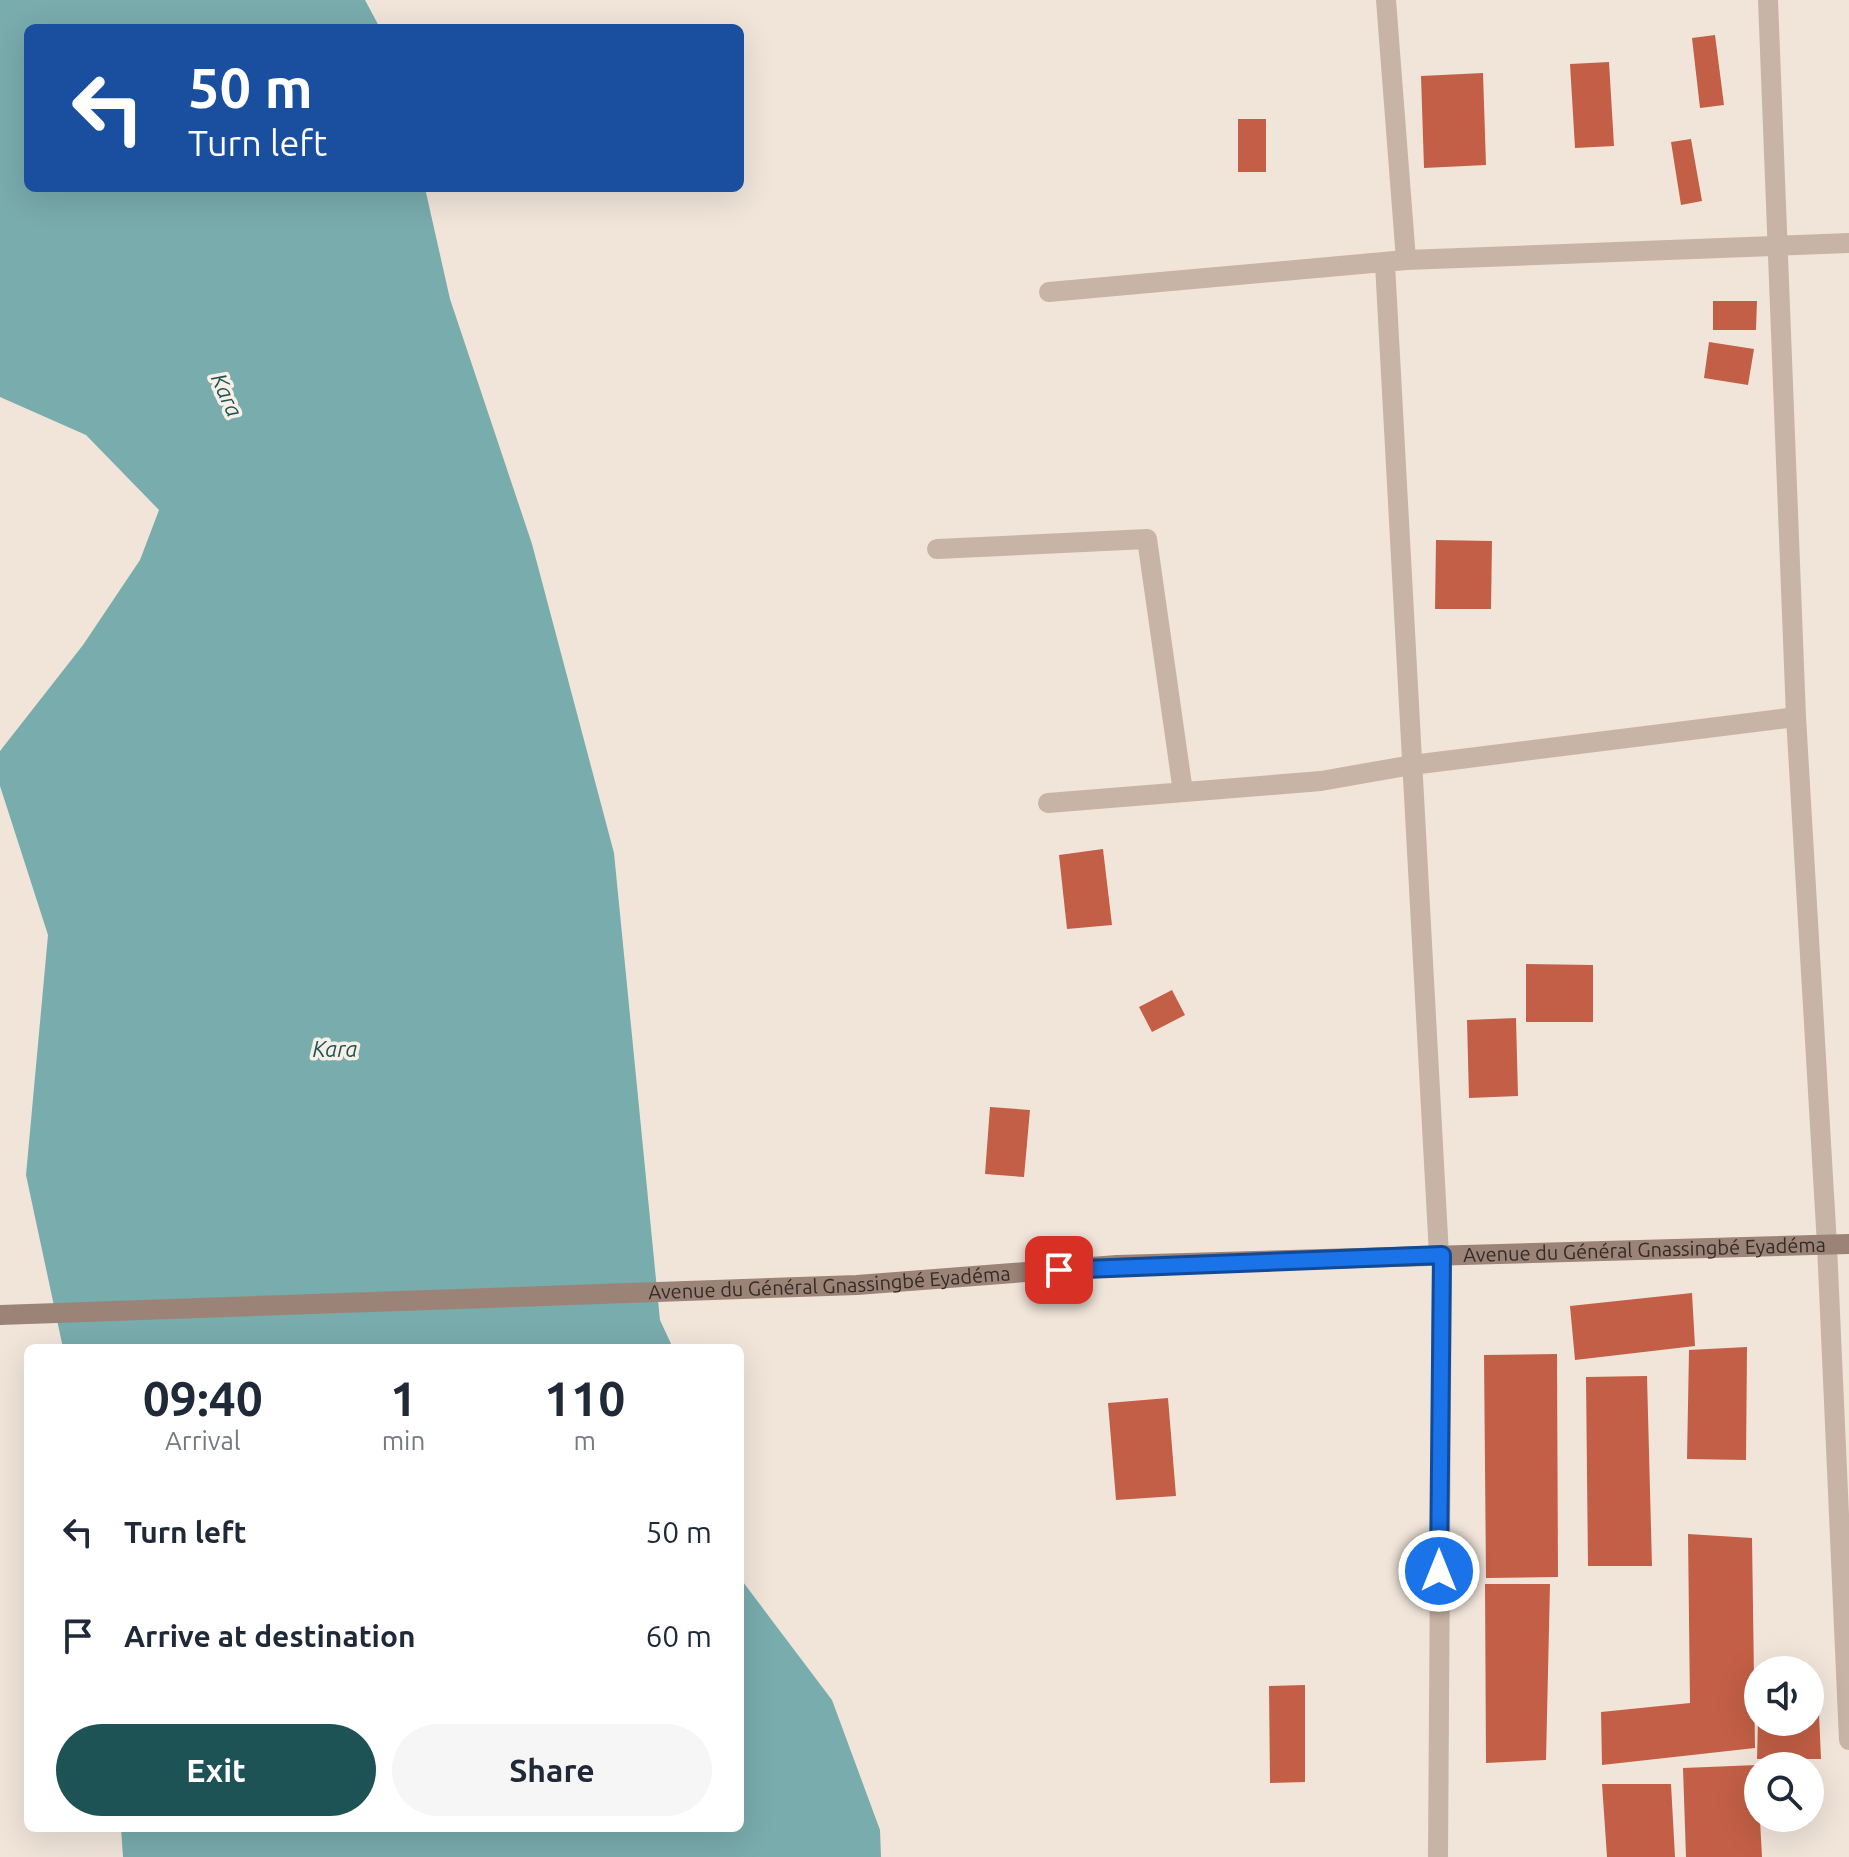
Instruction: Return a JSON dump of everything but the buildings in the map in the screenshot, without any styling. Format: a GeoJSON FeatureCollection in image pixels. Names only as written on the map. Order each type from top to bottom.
{"type":"FeatureCollection","features":[{"type":"Feature","properties":{"kind":"main road","name":"Avenue du Général Gnassingbé Eyadéma"},"geometry":{"type":"LineString","coordinates":[[0,1315],[857,1285],[1117,1265],[1849,1244]]}},
{"type":"Feature","properties":{"kind":"street"},"geometry":{"type":"LineString","coordinates":[[1386,0],[1412,765],[1440,1255],[1438,1857]]}},
{"type":"Feature","properties":{"kind":"street"},"geometry":{"type":"LineString","coordinates":[[1768,0],[1796,717],[1827,1245],[1849,1740]]}},
{"type":"Feature","properties":{"kind":"street"},"geometry":{"type":"LineString","coordinates":[[1049,292],[1396,262],[1849,243]]}},
{"type":"Feature","properties":{"kind":"street"},"geometry":{"type":"LineString","coordinates":[[937,549],[1147,539],[1183,792]]}},
{"type":"Feature","properties":{"kind":"street"},"geometry":{"type":"LineString","coordinates":[[1048,803],[1321,781],[1412,765],[1796,717]]}},
{"type":"Feature","properties":{"kind":"water","name":"Kara"},"geometry":{"type":"Polygon","coordinates":[[[0,0],[365,0],[378,24],[24,24],[24,192],[426,192],[450,299],[532,544],[614,853],[660,1320],[671,1344],[62,1344],[26,1175],[48,935],[0,786],[0,751],[83,645],[140,560],[159,510],[86,435],[0,397],[0,0]]]}},
{"type":"Feature","properties":{"kind":"water"},"geometry":{"type":"Polygon","coordinates":[[[744,1583],[832,1700],[880,1830],[881,1857],[123,1857],[121,1832],[744,1832],[744,1583]]]}},
{"type":"Feature","properties":{"kind":"route"},"geometry":{"type":"LineString","coordinates":[[1059,1270],[1117,1265],[1442,1255],[1439,1571]]}}]}
